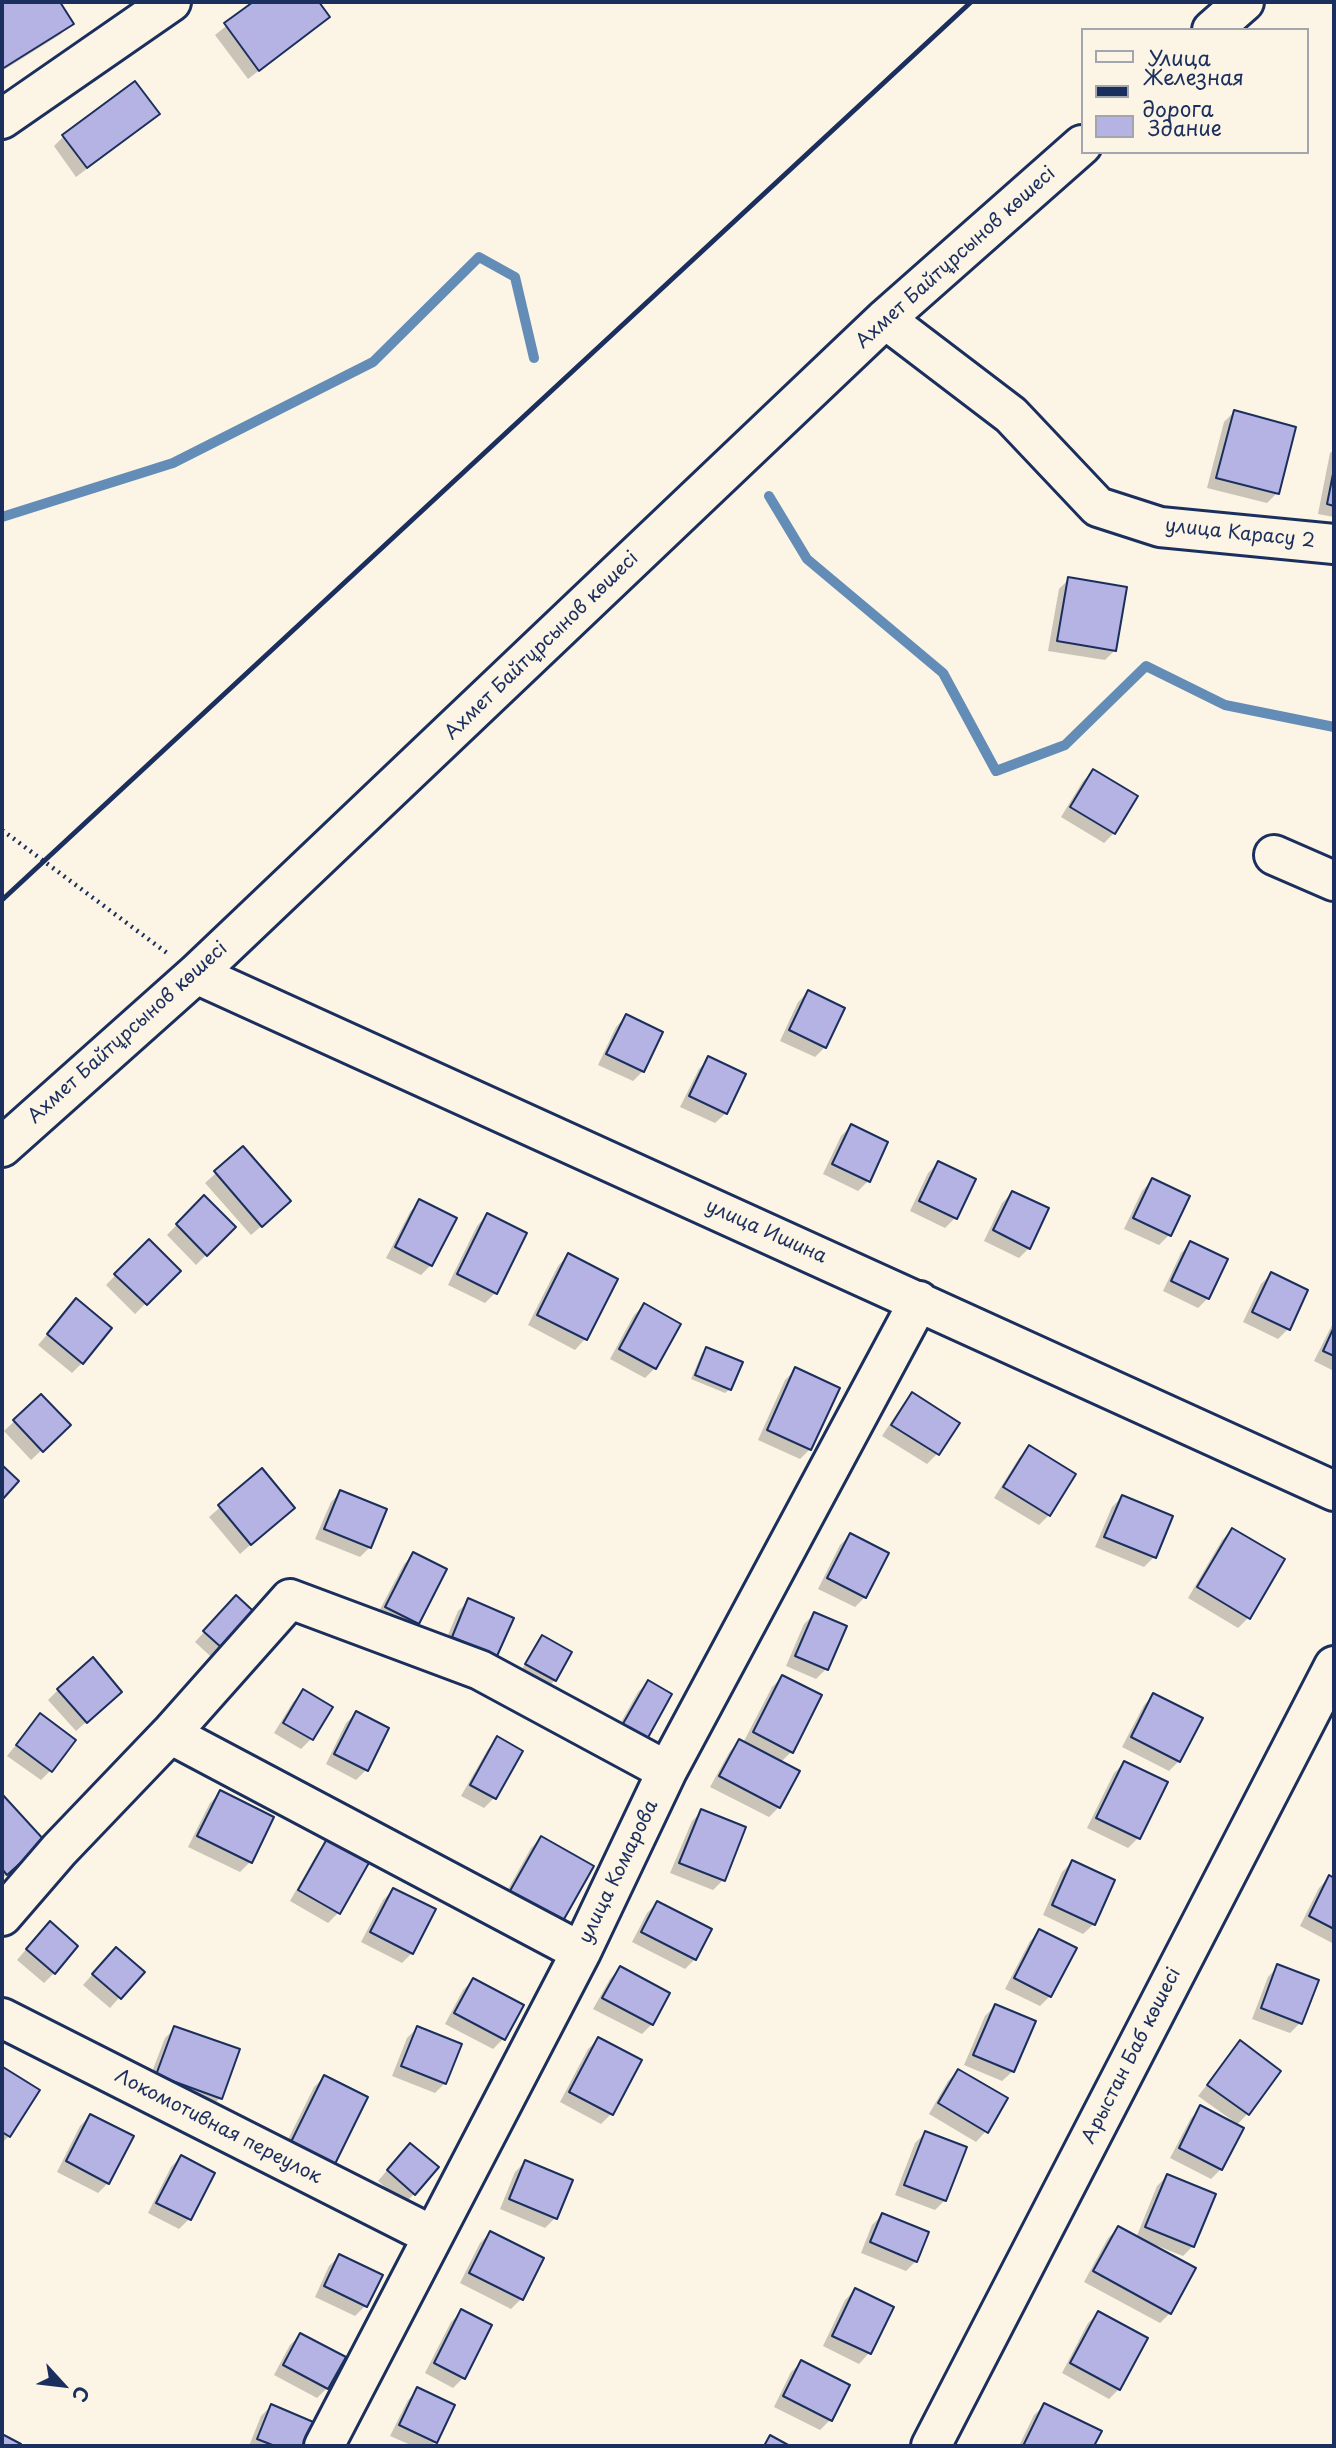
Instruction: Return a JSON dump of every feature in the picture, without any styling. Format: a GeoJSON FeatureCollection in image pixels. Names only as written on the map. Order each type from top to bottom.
{"type":"FeatureCollection","features":[{"type":"Feature","properties":{"kind":"street"},"geometry":{"type":"LineString","coordinates":[[2,120],[171,2]]}},
{"type":"Feature","properties":{"kind":"street"},"geometry":{"type":"LineString","coordinates":[[1214,28],[1244,2]]}},
{"type":"Feature","properties":{"kind":"street","name":"Ахмет Байтұрсынов көшесі"},"geometry":{"type":"LineString","coordinates":[[2,1147],[196,974],[885,319],[1080,147]]}},
{"type":"Feature","properties":{"kind":"street","name":"улица Карасу 2"},"geometry":{"type":"LineString","coordinates":[[885,319],[1011,415],[1098,507],[1160,527],[1334,544]]}},
{"type":"Feature","properties":{"kind":"street"},"geometry":{"type":"LineString","coordinates":[[1274,855],[1334,881]]}},
{"type":"Feature","properties":{"kind":"street","name":"улица Ишина"},"geometry":{"type":"LineString","coordinates":[[196,974],[1334,1491]]}},
{"type":"Feature","properties":{"kind":"street","name":"улица Комарова"},"geometry":{"type":"LineString","coordinates":[[324,2446],[581,1952],[667,1770],[919,1301]]}},
{"type":"Feature","properties":{"kind":"street"},"geometry":{"type":"LineString","coordinates":[[2,1916],[59,1850],[170,1734],[290,1599],[480,1670],[667,1770]]}},
{"type":"Feature","properties":{"kind":"street","name":"Арыстан Баб көшесі"},"geometry":{"type":"LineString","coordinates":[[931,2446],[1334,1666]]}},
{"type":"Feature","properties":{"kind":"street"},"geometry":{"type":"LineString","coordinates":[[170,1734],[581,1952]]}},
{"type":"Feature","properties":{"kind":"street","name":"Локомотивная переулок"},"geometry":{"type":"LineString","coordinates":[[2,2018],[433,2236]]}},
{"type":"Feature","properties":{"kind":"path"},"geometry":{"type":"LineString","coordinates":[[2,830],[196,974]]}},
{"type":"Feature","properties":{"kind":"building"},"geometry":{"type":"Polygon","coordinates":[[[2,2],[60,2],[74,24],[2,69],[2,2]]]}},
{"type":"Feature","properties":{"kind":"building"},"geometry":{"type":"Polygon","coordinates":[[[253,2],[319,2],[330,17],[259,71],[224,23],[253,2]]]}},
{"type":"Feature","properties":{"kind":"building"},"geometry":{"type":"Polygon","coordinates":[[[135,81],[160,114],[87,168],[62,135],[135,81]]]}},
{"type":"Feature","properties":{"kind":"building"},"geometry":{"type":"Polygon","coordinates":[[[1234,410],[1296,427],[1279,494],[1216,478],[1234,410]]]}},
{"type":"Feature","properties":{"kind":"building"},"geometry":{"type":"Polygon","coordinates":[[[1334,469],[1334,506],[1327,504],[1334,469]]]}},
{"type":"Feature","properties":{"kind":"building"},"geometry":{"type":"Polygon","coordinates":[[[1068,577],[1127,587],[1116,651],[1057,641],[1068,577]]]}},
{"type":"Feature","properties":{"kind":"building"},"geometry":{"type":"Polygon","coordinates":[[[1093,769],[1138,796],[1115,834],[1070,807],[1093,769]]]}},
{"type":"Feature","properties":{"kind":"building"},"geometry":{"type":"Polygon","coordinates":[[[808,990],[845,1008],[826,1048],[789,1030],[808,990]]]}},
{"type":"Feature","properties":{"kind":"building"},"geometry":{"type":"Polygon","coordinates":[[[626,1014],[663,1032],[644,1072],[606,1054],[626,1014]]]}},
{"type":"Feature","properties":{"kind":"building"},"geometry":{"type":"Polygon","coordinates":[[[708,1056],[746,1074],[727,1114],[689,1096],[708,1056]]]}},
{"type":"Feature","properties":{"kind":"building"},"geometry":{"type":"Polygon","coordinates":[[[851,1124],[888,1142],[870,1182],[832,1164],[851,1124]]]}},
{"type":"Feature","properties":{"kind":"building"},"geometry":{"type":"Polygon","coordinates":[[[243,1146],[291,1201],[262,1227],[214,1171],[243,1146]]]}},
{"type":"Feature","properties":{"kind":"building"},"geometry":{"type":"Polygon","coordinates":[[[938,1161],[976,1179],[957,1219],[919,1201],[938,1161]]]}},
{"type":"Feature","properties":{"kind":"building"},"geometry":{"type":"Polygon","coordinates":[[[1152,1178],[1190,1196],[1171,1236],[1133,1218],[1152,1178]]]}},
{"type":"Feature","properties":{"kind":"building"},"geometry":{"type":"Polygon","coordinates":[[[1012,1191],[1049,1208],[1030,1249],[993,1230],[1012,1191]]]}},
{"type":"Feature","properties":{"kind":"building"},"geometry":{"type":"Polygon","coordinates":[[[204,1195],[236,1227],[207,1256],[176,1224],[204,1195]]]}},
{"type":"Feature","properties":{"kind":"building"},"geometry":{"type":"Polygon","coordinates":[[[419,1199],[457,1218],[432,1266],[395,1247],[419,1199]]]}},
{"type":"Feature","properties":{"kind":"building"},"geometry":{"type":"Polygon","coordinates":[[[487,1213],[527,1233],[497,1294],[457,1274],[487,1213]]]}},
{"type":"Feature","properties":{"kind":"building"},"geometry":{"type":"Polygon","coordinates":[[[149,1239],[181,1271],[147,1305],[114,1274],[149,1239]]]}},
{"type":"Feature","properties":{"kind":"building"},"geometry":{"type":"Polygon","coordinates":[[[1190,1241],[1228,1259],[1209,1299],[1171,1281],[1190,1241]]]}},
{"type":"Feature","properties":{"kind":"building"},"geometry":{"type":"Polygon","coordinates":[[[568,1253],[618,1279],[587,1340],[537,1315],[568,1253]]]}},
{"type":"Feature","properties":{"kind":"building"},"geometry":{"type":"Polygon","coordinates":[[[1271,1272],[1308,1290],[1290,1330],[1252,1312],[1271,1272]]]}},
{"type":"Feature","properties":{"kind":"building"},"geometry":{"type":"Polygon","coordinates":[[[76,1298],[112,1328],[83,1364],[47,1334],[76,1298]]]}},
{"type":"Feature","properties":{"kind":"building"},"geometry":{"type":"Polygon","coordinates":[[[644,1303],[681,1324],[656,1369],[619,1349],[644,1303]]]}},
{"type":"Feature","properties":{"kind":"building"},"geometry":{"type":"Polygon","coordinates":[[[1334,1327],[1334,1356],[1323,1351],[1334,1327]]]}},
{"type":"Feature","properties":{"kind":"building"},"geometry":{"type":"Polygon","coordinates":[[[706,1347],[743,1362],[731,1390],[695,1375],[706,1347]]]}},
{"type":"Feature","properties":{"kind":"building"},"geometry":{"type":"Polygon","coordinates":[[[795,1367],[840,1388],[811,1450],[767,1430],[795,1367]]]}},
{"type":"Feature","properties":{"kind":"building"},"geometry":{"type":"Polygon","coordinates":[[[912,1392],[960,1423],[939,1455],[891,1425],[912,1392]]]}},
{"type":"Feature","properties":{"kind":"building"},"geometry":{"type":"Polygon","coordinates":[[[41,1394],[71,1425],[43,1452],[13,1420],[41,1394]]]}},
{"type":"Feature","properties":{"kind":"building"},"geometry":{"type":"Polygon","coordinates":[[[1029,1445],[1076,1474],[1050,1516],[1003,1487],[1029,1445]]]}},
{"type":"Feature","properties":{"kind":"building"},"geometry":{"type":"Polygon","coordinates":[[[2,1465],[19,1481],[2,1500],[2,1465]]]}},
{"type":"Feature","properties":{"kind":"building"},"geometry":{"type":"Polygon","coordinates":[[[262,1468],[295,1508],[251,1545],[218,1505],[262,1468]]]}},
{"type":"Feature","properties":{"kind":"building"},"geometry":{"type":"Polygon","coordinates":[[[340,1490],[387,1509],[371,1548],[324,1529],[340,1490]]]}},
{"type":"Feature","properties":{"kind":"building"},"geometry":{"type":"Polygon","coordinates":[[[1122,1495],[1173,1516],[1156,1558],[1104,1537],[1122,1495]]]}},
{"type":"Feature","properties":{"kind":"building"},"geometry":{"type":"Polygon","coordinates":[[[1232,1528],[1285,1559],[1250,1619],[1197,1587],[1232,1528]]]}},
{"type":"Feature","properties":{"kind":"building"},"geometry":{"type":"Polygon","coordinates":[[[850,1533],[889,1553],[866,1598],[827,1578],[850,1533]]]}},
{"type":"Feature","properties":{"kind":"building"},"geometry":{"type":"Polygon","coordinates":[[[413,1552],[447,1569],[419,1624],[385,1607],[413,1552]]]}},
{"type":"Feature","properties":{"kind":"building"},"geometry":{"type":"Polygon","coordinates":[[[236,1595],[264,1621],[232,1657],[203,1631],[236,1595]]]}},
{"type":"Feature","properties":{"kind":"building"},"geometry":{"type":"Polygon","coordinates":[[[468,1598],[514,1618],[497,1656],[452,1637],[468,1598]]]}},
{"type":"Feature","properties":{"kind":"building"},"geometry":{"type":"Polygon","coordinates":[[[814,1612],[847,1626],[828,1670],[795,1656],[814,1612]]]}},
{"type":"Feature","properties":{"kind":"building"},"geometry":{"type":"Polygon","coordinates":[[[542,1635],[572,1652],[556,1681],[525,1664],[542,1635]]]}},
{"type":"Feature","properties":{"kind":"building"},"geometry":{"type":"Polygon","coordinates":[[[93,1657],[122,1692],[87,1723],[57,1689],[93,1657]]]}},
{"type":"Feature","properties":{"kind":"building"},"geometry":{"type":"Polygon","coordinates":[[[782,1675],[822,1695],[793,1753],[753,1732],[782,1675]]]}},
{"type":"Feature","properties":{"kind":"building"},"geometry":{"type":"Polygon","coordinates":[[[648,1680],[672,1694],[645,1743],[620,1729],[648,1680]]]}},
{"type":"Feature","properties":{"kind":"building"},"geometry":{"type":"Polygon","coordinates":[[[303,1689],[333,1707],[313,1740],[283,1723],[303,1689]]]}},
{"type":"Feature","properties":{"kind":"building"},"geometry":{"type":"Polygon","coordinates":[[[1153,1693],[1203,1718],[1180,1762],[1131,1737],[1153,1693]]]}},
{"type":"Feature","properties":{"kind":"building"},"geometry":{"type":"Polygon","coordinates":[[[356,1711],[389,1728],[368,1771],[334,1754],[356,1711]]]}},
{"type":"Feature","properties":{"kind":"building"},"geometry":{"type":"Polygon","coordinates":[[[40,1713],[76,1740],[52,1772],[16,1745],[40,1713]]]}},
{"type":"Feature","properties":{"kind":"building"},"geometry":{"type":"Polygon","coordinates":[[[497,1736],[523,1751],[496,1799],[470,1785],[497,1736]]]}},
{"type":"Feature","properties":{"kind":"building"},"geometry":{"type":"Polygon","coordinates":[[[739,1739],[800,1771],[780,1808],[719,1776],[739,1739]]]}},
{"type":"Feature","properties":{"kind":"building"},"geometry":{"type":"Polygon","coordinates":[[[1124,1761],[1168,1782],[1140,1839],[1096,1818],[1124,1761]]]}},
{"type":"Feature","properties":{"kind":"building"},"geometry":{"type":"Polygon","coordinates":[[[220,1790],[274,1817],[252,1863],[197,1836],[220,1790]]]}},
{"type":"Feature","properties":{"kind":"building"},"geometry":{"type":"Polygon","coordinates":[[[2,1794],[45,1841],[7,1875],[2,1869],[2,1794]]]}},
{"type":"Feature","properties":{"kind":"building"},"geometry":{"type":"Polygon","coordinates":[[[701,1809],[746,1827],[725,1881],[679,1863],[701,1809]]]}},
{"type":"Feature","properties":{"kind":"building"},"geometry":{"type":"Polygon","coordinates":[[[541,1836],[594,1866],[559,1928],[506,1898],[541,1836]]]}},
{"type":"Feature","properties":{"kind":"building"},"geometry":{"type":"Polygon","coordinates":[[[328,1837],[370,1861],[340,1914],[298,1890],[328,1837]]]}},
{"type":"Feature","properties":{"kind":"building"},"geometry":{"type":"Polygon","coordinates":[[[1072,1860],[1115,1880],[1095,1925],[1052,1905],[1072,1860]]]}},
{"type":"Feature","properties":{"kind":"building"},"geometry":{"type":"Polygon","coordinates":[[[1329,1875],[1334,1878],[1334,1929],[1309,1916],[1329,1875]]]}},
{"type":"Feature","properties":{"kind":"building"},"geometry":{"type":"Polygon","coordinates":[[[393,1888],[436,1909],[413,1954],[370,1932],[393,1888]]]}},
{"type":"Feature","properties":{"kind":"building"},"geometry":{"type":"Polygon","coordinates":[[[657,1901],[712,1929],[696,1960],[641,1932],[657,1901]]]}},
{"type":"Feature","properties":{"kind":"building"},"geometry":{"type":"Polygon","coordinates":[[[50,1921],[78,1946],[55,1974],[26,1949],[50,1921]]]}},
{"type":"Feature","properties":{"kind":"building"},"geometry":{"type":"Polygon","coordinates":[[[1039,1929],[1077,1948],[1051,1997],[1014,1978],[1039,1929]]]}},
{"type":"Feature","properties":{"kind":"building"},"geometry":{"type":"Polygon","coordinates":[[[116,1947],[145,1972],[121,1999],[92,1974],[116,1947]]]}},
{"type":"Feature","properties":{"kind":"building"},"geometry":{"type":"Polygon","coordinates":[[[1277,1964],[1319,1980],[1302,2024],[1261,2008],[1277,1964]]]}},
{"type":"Feature","properties":{"kind":"building"},"geometry":{"type":"Polygon","coordinates":[[[620,1966],[670,1993],[653,2025],[602,1998],[620,1966]]]}},
{"type":"Feature","properties":{"kind":"building"},"geometry":{"type":"Polygon","coordinates":[[[473,1978],[524,2005],[505,2040],[454,2013],[473,1978]]]}},
{"type":"Feature","properties":{"kind":"building"},"geometry":{"type":"Polygon","coordinates":[[[995,2004],[1036,2021],[1014,2072],[973,2055],[995,2004]]]}},
{"type":"Feature","properties":{"kind":"building"},"geometry":{"type":"Polygon","coordinates":[[[174,2026],[240,2049],[222,2099],[156,2075],[174,2026]]]}},
{"type":"Feature","properties":{"kind":"building"},"geometry":{"type":"Polygon","coordinates":[[[417,2026],[462,2044],[446,2084],[401,2066],[417,2026]]]}},
{"type":"Feature","properties":{"kind":"building"},"geometry":{"type":"Polygon","coordinates":[[[598,2037],[642,2060],[613,2115],[569,2092],[598,2037]]]}},
{"type":"Feature","properties":{"kind":"building"},"geometry":{"type":"Polygon","coordinates":[[[1240,2040],[1281,2071],[1249,2115],[1207,2085],[1240,2040]]]}},
{"type":"Feature","properties":{"kind":"building"},"geometry":{"type":"Polygon","coordinates":[[[3,2067],[40,2090],[10,2137],[2,2132],[3,2067]]]}},
{"type":"Feature","properties":{"kind":"building"},"geometry":{"type":"Polygon","coordinates":[[[958,2069],[1008,2098],[988,2133],[938,2103],[958,2069]]]}},
{"type":"Feature","properties":{"kind":"building"},"geometry":{"type":"Polygon","coordinates":[[[324,2075],[368,2097],[334,2166],[290,2144],[324,2075]]]}},
{"type":"Feature","properties":{"kind":"building"},"geometry":{"type":"Polygon","coordinates":[[[1200,2105],[1244,2128],[1222,2170],[1179,2148],[1200,2105]]]}},
{"type":"Feature","properties":{"kind":"building"},"geometry":{"type":"Polygon","coordinates":[[[90,2114],[134,2136],[109,2184],[66,2161],[90,2114]]]}},
{"type":"Feature","properties":{"kind":"building"},"geometry":{"type":"Polygon","coordinates":[[[925,2131],[967,2147],[946,2201],[904,2185],[925,2131]]]}},
{"type":"Feature","properties":{"kind":"building"},"geometry":{"type":"Polygon","coordinates":[[[410,2143],[439,2167],[415,2195],[387,2170],[410,2143]]]}},
{"type":"Feature","properties":{"kind":"building"},"geometry":{"type":"Polygon","coordinates":[[[181,2155],[215,2173],[191,2220],[156,2203],[181,2155]]]}},
{"type":"Feature","properties":{"kind":"building"},"geometry":{"type":"Polygon","coordinates":[[[525,2160],[573,2180],[557,2219],[509,2199],[525,2160]]]}},
{"type":"Feature","properties":{"kind":"building"},"geometry":{"type":"Polygon","coordinates":[[[1167,2174],[1216,2194],[1194,2247],[1145,2227],[1167,2174]]]}},
{"type":"Feature","properties":{"kind":"building"},"geometry":{"type":"Polygon","coordinates":[[[882,2213],[929,2232],[917,2262],[870,2242],[882,2213]]]}},
{"type":"Feature","properties":{"kind":"building"},"geometry":{"type":"Polygon","coordinates":[[[1118,2226],[1196,2268],[1171,2314],[1093,2271],[1118,2226]]]}},
{"type":"Feature","properties":{"kind":"building"},"geometry":{"type":"Polygon","coordinates":[[[490,2231],[544,2258],[523,2300],[469,2273],[490,2231]]]}},
{"type":"Feature","properties":{"kind":"building"},"geometry":{"type":"Polygon","coordinates":[[[339,2254],[383,2275],[367,2307],[324,2286],[339,2254]]]}},
{"type":"Feature","properties":{"kind":"building"},"geometry":{"type":"Polygon","coordinates":[[[855,2288],[894,2307],[871,2354],[832,2336],[855,2288]]]}},
{"type":"Feature","properties":{"kind":"building"},"geometry":{"type":"Polygon","coordinates":[[[461,2309],[492,2325],[465,2379],[434,2363],[461,2309]]]}},
{"type":"Feature","properties":{"kind":"building"},"geometry":{"type":"Polygon","coordinates":[[[1098,2311],[1148,2338],[1120,2390],[1070,2363],[1098,2311]]]}},
{"type":"Feature","properties":{"kind":"building"},"geometry":{"type":"Polygon","coordinates":[[[300,2333],[346,2357],[328,2389],[283,2365],[300,2333]]]}},
{"type":"Feature","properties":{"kind":"building"},"geometry":{"type":"Polygon","coordinates":[[[801,2360],[850,2385],[832,2421],[783,2396],[801,2360]]]}},
{"type":"Feature","properties":{"kind":"building"},"geometry":{"type":"Polygon","coordinates":[[[417,2387],[455,2405],[437,2443],[399,2425],[417,2387]]]}},
{"type":"Feature","properties":{"kind":"building"},"geometry":{"type":"Polygon","coordinates":[[[1044,2403],[1102,2431],[1094,2446],[1023,2446],[1044,2403]]]}},
{"type":"Feature","properties":{"kind":"building"},"geometry":{"type":"Polygon","coordinates":[[[271,2404],[318,2424],[309,2446],[275,2446],[257,2439],[271,2404]]]}},
{"type":"Feature","properties":{"kind":"building"},"geometry":{"type":"Polygon","coordinates":[[[2,2434],[21,2444],[20,2446],[2,2446],[2,2434]]]}},
{"type":"Feature","properties":{"kind":"building"},"geometry":{"type":"Polygon","coordinates":[[[770,2435],[790,2446],[764,2446],[770,2435]]]}},
{"type":"Feature","properties":{"kind":"waterway"},"geometry":{"type":"LineString","coordinates":[[2,517],[173,463],[373,362],[479,257],[515,277],[534,358]]}},
{"type":"Feature","properties":{"kind":"waterway"},"geometry":{"type":"LineString","coordinates":[[769,496],[807,559],[943,673],[996,771],[1065,745],[1146,666],[1225,705],[1334,727]]}},
{"type":"Feature","properties":{"kind":"railway"},"geometry":{"type":"LineString","coordinates":[[2,900],[971,2]]}}]}
